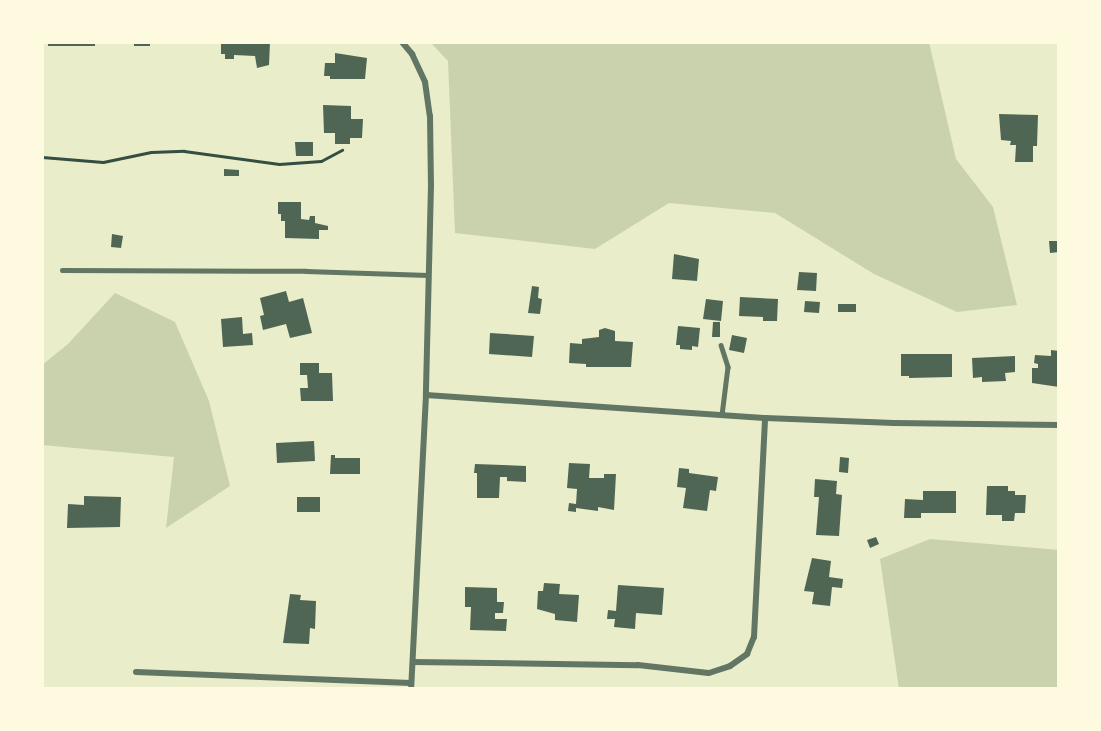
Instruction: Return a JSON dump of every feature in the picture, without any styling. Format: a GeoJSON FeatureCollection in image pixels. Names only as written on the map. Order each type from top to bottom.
{"type":"FeatureCollection","features":[{"type":"Feature","properties":{"kind":"street"},"geometry":{"type":"LineString","coordinates":[[136,672],[411,686],[422,434],[426,395],[431,185],[430,116],[425,82],[412,54],[402,42]]}},
{"type":"Feature","properties":{"kind":"street"},"geometry":{"type":"LineString","coordinates":[[426,395],[765,418],[894,423],[1059,424]]}},
{"type":"Feature","properties":{"kind":"street"},"geometry":{"type":"LineString","coordinates":[[413,662],[638,665],[709,673],[730,666],[747,654],[754,637],[765,418]]}},
{"type":"Feature","properties":{"kind":"lane"},"geometry":{"type":"LineString","coordinates":[[62,270],[306,271],[428,275]]}},
{"type":"Feature","properties":{"kind":"lane"},"geometry":{"type":"LineString","coordinates":[[721,345],[728,367],[722,415]]}},
{"type":"Feature","properties":{"kind":"path"},"geometry":{"type":"LineString","coordinates":[[42,157],[103,162],[151,152],[184,151],[279,164],[321,162],[342,150]]}},
{"type":"Feature","properties":{"kind":"green space"},"geometry":{"type":"Polygon","coordinates":[[[430,42],[929,42],[956,159],[993,207],[1017,305],[957,312],[874,274],[775,213],[669,203],[595,249],[455,233],[448,61],[430,42]]]}},
{"type":"Feature","properties":{"kind":"green space"},"geometry":{"type":"Polygon","coordinates":[[[115,293],[175,322],[209,401],[230,486],[166,528],[174,457],[42,445],[42,365],[68,344],[115,293]]]}},
{"type":"Feature","properties":{"kind":"green space"},"geometry":{"type":"Polygon","coordinates":[[[930,539],[1059,550],[1059,689],[899,689],[880,559],[930,539]]]}},
{"type":"Feature","properties":{"kind":"building"},"geometry":{"type":"Polygon","coordinates":[[[48,42],[95,42],[95,46],[48,46],[48,42]]]}},
{"type":"Feature","properties":{"kind":"building"},"geometry":{"type":"Polygon","coordinates":[[[134,42],[150,42],[150,46],[134,46],[134,42]]]}},
{"type":"Feature","properties":{"kind":"building"},"geometry":{"type":"Polygon","coordinates":[[[221,42],[270,42],[269,65],[257,68],[255,56],[234,55],[234,59],[225,59],[225,54],[221,54],[221,42]]]}},
{"type":"Feature","properties":{"kind":"building"},"geometry":{"type":"Polygon","coordinates":[[[335,53],[367,58],[365,79],[330,79],[330,76],[324,76],[325,63],[335,63],[335,53]]]}},
{"type":"Feature","properties":{"kind":"building"},"geometry":{"type":"Polygon","coordinates":[[[323,105],[351,106],[351,119],[363,119],[362,138],[350,138],[350,144],[335,144],[335,133],[324,133],[323,105]]]}},
{"type":"Feature","properties":{"kind":"building"},"geometry":{"type":"Polygon","coordinates":[[[999,114],[1038,115],[1037,146],[1033,146],[1033,162],[1015,162],[1016,145],[1010,145],[1011,141],[1001,140],[999,114]]]}},
{"type":"Feature","properties":{"kind":"building"},"geometry":{"type":"Polygon","coordinates":[[[295,142],[313,142],[313,156],[296,156],[295,142]]]}},
{"type":"Feature","properties":{"kind":"building"},"geometry":{"type":"Polygon","coordinates":[[[224,169],[239,170],[239,176],[224,176],[224,169]]]}},
{"type":"Feature","properties":{"kind":"building"},"geometry":{"type":"Polygon","coordinates":[[[278,202],[301,202],[301,219],[309,220],[310,216],[315,216],[315,223],[328,226],[328,230],[319,230],[319,239],[285,238],[285,221],[281,221],[281,214],[278,214],[278,202]]]}},
{"type":"Feature","properties":{"kind":"building"},"geometry":{"type":"Polygon","coordinates":[[[112,234],[123,236],[121,248],[111,247],[112,234]]]}},
{"type":"Feature","properties":{"kind":"building"},"geometry":{"type":"Polygon","coordinates":[[[1049,241],[1059,241],[1059,252],[1050,253],[1049,241]]]}},
{"type":"Feature","properties":{"kind":"building"},"geometry":{"type":"Polygon","coordinates":[[[674,254],[699,259],[697,281],[672,279],[674,254]]]}},
{"type":"Feature","properties":{"kind":"building"},"geometry":{"type":"Polygon","coordinates":[[[799,272],[817,273],[816,291],[797,290],[799,272]]]}},
{"type":"Feature","properties":{"kind":"building"},"geometry":{"type":"Polygon","coordinates":[[[532,286],[539,287],[538,298],[542,299],[540,314],[528,313],[532,286]]]}},
{"type":"Feature","properties":{"kind":"building"},"geometry":{"type":"Polygon","coordinates":[[[286,291],[289,302],[303,298],[312,333],[290,338],[286,324],[263,330],[260,316],[264,315],[260,298],[286,291]]]}},
{"type":"Feature","properties":{"kind":"building"},"geometry":{"type":"Polygon","coordinates":[[[740,297],[778,299],[777,321],[763,321],[763,317],[739,316],[740,297]]]}},
{"type":"Feature","properties":{"kind":"building"},"geometry":{"type":"Polygon","coordinates":[[[706,299],[723,301],[721,321],[703,319],[706,299]]]}},
{"type":"Feature","properties":{"kind":"building"},"geometry":{"type":"Polygon","coordinates":[[[805,301],[820,302],[819,313],[804,312],[805,301]]]}},
{"type":"Feature","properties":{"kind":"building"},"geometry":{"type":"Polygon","coordinates":[[[838,304],[856,304],[856,312],[838,312],[838,304]]]}},
{"type":"Feature","properties":{"kind":"building"},"geometry":{"type":"Polygon","coordinates":[[[242,317],[243,334],[252,333],[253,345],[223,347],[221,319],[242,317]]]}},
{"type":"Feature","properties":{"kind":"building"},"geometry":{"type":"Polygon","coordinates":[[[713,322],[720,322],[720,337],[712,337],[713,322]]]}},
{"type":"Feature","properties":{"kind":"building"},"geometry":{"type":"Polygon","coordinates":[[[678,326],[700,328],[698,347],[692,346],[692,350],[680,349],[680,345],[676,345],[678,326]]]}},
{"type":"Feature","properties":{"kind":"building"},"geometry":{"type":"Polygon","coordinates":[[[605,328],[615,331],[615,341],[633,342],[631,367],[586,367],[586,364],[569,363],[570,343],[582,344],[582,339],[599,337],[599,330],[605,328]]]}},
{"type":"Feature","properties":{"kind":"building"},"geometry":{"type":"Polygon","coordinates":[[[490,333],[534,336],[532,357],[489,354],[490,333]]]}},
{"type":"Feature","properties":{"kind":"building"},"geometry":{"type":"Polygon","coordinates":[[[732,335],[747,338],[744,353],[729,350],[732,335]]]}},
{"type":"Feature","properties":{"kind":"building"},"geometry":{"type":"Polygon","coordinates":[[[1051,350],[1059,351],[1059,387],[1032,383],[1032,368],[1038,368],[1038,364],[1034,363],[1035,355],[1051,356],[1051,350]]]}},
{"type":"Feature","properties":{"kind":"building"},"geometry":{"type":"Polygon","coordinates":[[[901,354],[952,354],[952,377],[909,378],[909,376],[901,376],[901,354]]]}},
{"type":"Feature","properties":{"kind":"building"},"geometry":{"type":"Polygon","coordinates":[[[1015,356],[1015,372],[1005,373],[1006,381],[982,382],[982,377],[973,378],[972,358],[1015,356]]]}},
{"type":"Feature","properties":{"kind":"building"},"geometry":{"type":"Polygon","coordinates":[[[300,363],[319,363],[319,373],[332,373],[333,401],[301,401],[300,388],[308,388],[307,375],[300,375],[300,363]]]}},
{"type":"Feature","properties":{"kind":"building"},"geometry":{"type":"Polygon","coordinates":[[[314,441],[315,461],[277,463],[276,443],[314,441]]]}},
{"type":"Feature","properties":{"kind":"building"},"geometry":{"type":"Polygon","coordinates":[[[331,455],[335,455],[335,458],[360,458],[360,474],[330,474],[331,455]]]}},
{"type":"Feature","properties":{"kind":"building"},"geometry":{"type":"Polygon","coordinates":[[[840,457],[849,458],[848,473],[839,472],[840,457]]]}},
{"type":"Feature","properties":{"kind":"building"},"geometry":{"type":"Polygon","coordinates":[[[569,463],[590,464],[589,478],[604,478],[604,474],[616,474],[614,510],[598,507],[598,511],[576,508],[576,512],[568,511],[569,503],[576,504],[577,489],[567,488],[569,463]]]}},
{"type":"Feature","properties":{"kind":"building"},"geometry":{"type":"Polygon","coordinates":[[[475,464],[526,466],[526,482],[507,481],[507,477],[500,477],[499,498],[477,498],[475,464]]]}},
{"type":"Feature","properties":{"kind":"building"},"geometry":{"type":"Polygon","coordinates":[[[679,468],[689,469],[689,473],[718,477],[716,491],[710,490],[707,511],[683,508],[686,488],[677,487],[679,468]]]}},
{"type":"Feature","properties":{"kind":"building"},"geometry":{"type":"Polygon","coordinates":[[[815,479],[837,481],[836,494],[842,495],[839,536],[816,535],[819,497],[814,497],[815,479]]]}},
{"type":"Feature","properties":{"kind":"building"},"geometry":{"type":"Polygon","coordinates":[[[987,486],[1008,486],[1008,491],[1015,491],[1015,495],[1026,495],[1025,513],[1015,513],[1014,521],[1002,521],[1002,515],[986,515],[987,486]]]}},
{"type":"Feature","properties":{"kind":"building"},"geometry":{"type":"Polygon","coordinates":[[[923,491],[956,491],[956,513],[921,513],[921,518],[904,518],[905,499],[923,500],[923,491]]]}},
{"type":"Feature","properties":{"kind":"building"},"geometry":{"type":"Polygon","coordinates":[[[84,496],[121,497],[120,527],[67,528],[68,504],[84,505],[84,496]]]}},
{"type":"Feature","properties":{"kind":"building"},"geometry":{"type":"Polygon","coordinates":[[[297,497],[320,497],[320,512],[297,512],[297,497]]]}},
{"type":"Feature","properties":{"kind":"building"},"geometry":{"type":"Polygon","coordinates":[[[876,537],[879,544],[870,548],[867,540],[876,537]]]}},
{"type":"Feature","properties":{"kind":"building"},"geometry":{"type":"Polygon","coordinates":[[[812,558],[831,561],[829,577],[843,579],[842,588],[832,587],[830,606],[812,604],[814,592],[804,591],[812,558]]]}},
{"type":"Feature","properties":{"kind":"building"},"geometry":{"type":"Polygon","coordinates":[[[544,583],[560,584],[559,594],[579,595],[577,622],[555,620],[555,614],[537,609],[538,591],[543,591],[544,583]]]}},
{"type":"Feature","properties":{"kind":"building"},"geometry":{"type":"Polygon","coordinates":[[[618,585],[664,588],[662,615],[636,613],[635,629],[614,627],[615,619],[607,619],[608,610],[616,611],[618,585]]]}},
{"type":"Feature","properties":{"kind":"building"},"geometry":{"type":"Polygon","coordinates":[[[465,587],[497,588],[497,602],[504,602],[503,613],[495,613],[495,619],[507,619],[506,631],[470,630],[471,607],[465,607],[465,587]]]}},
{"type":"Feature","properties":{"kind":"building"},"geometry":{"type":"Polygon","coordinates":[[[290,594],[301,595],[300,600],[316,601],[315,629],[310,628],[309,644],[283,643],[290,594]]]}}]}
